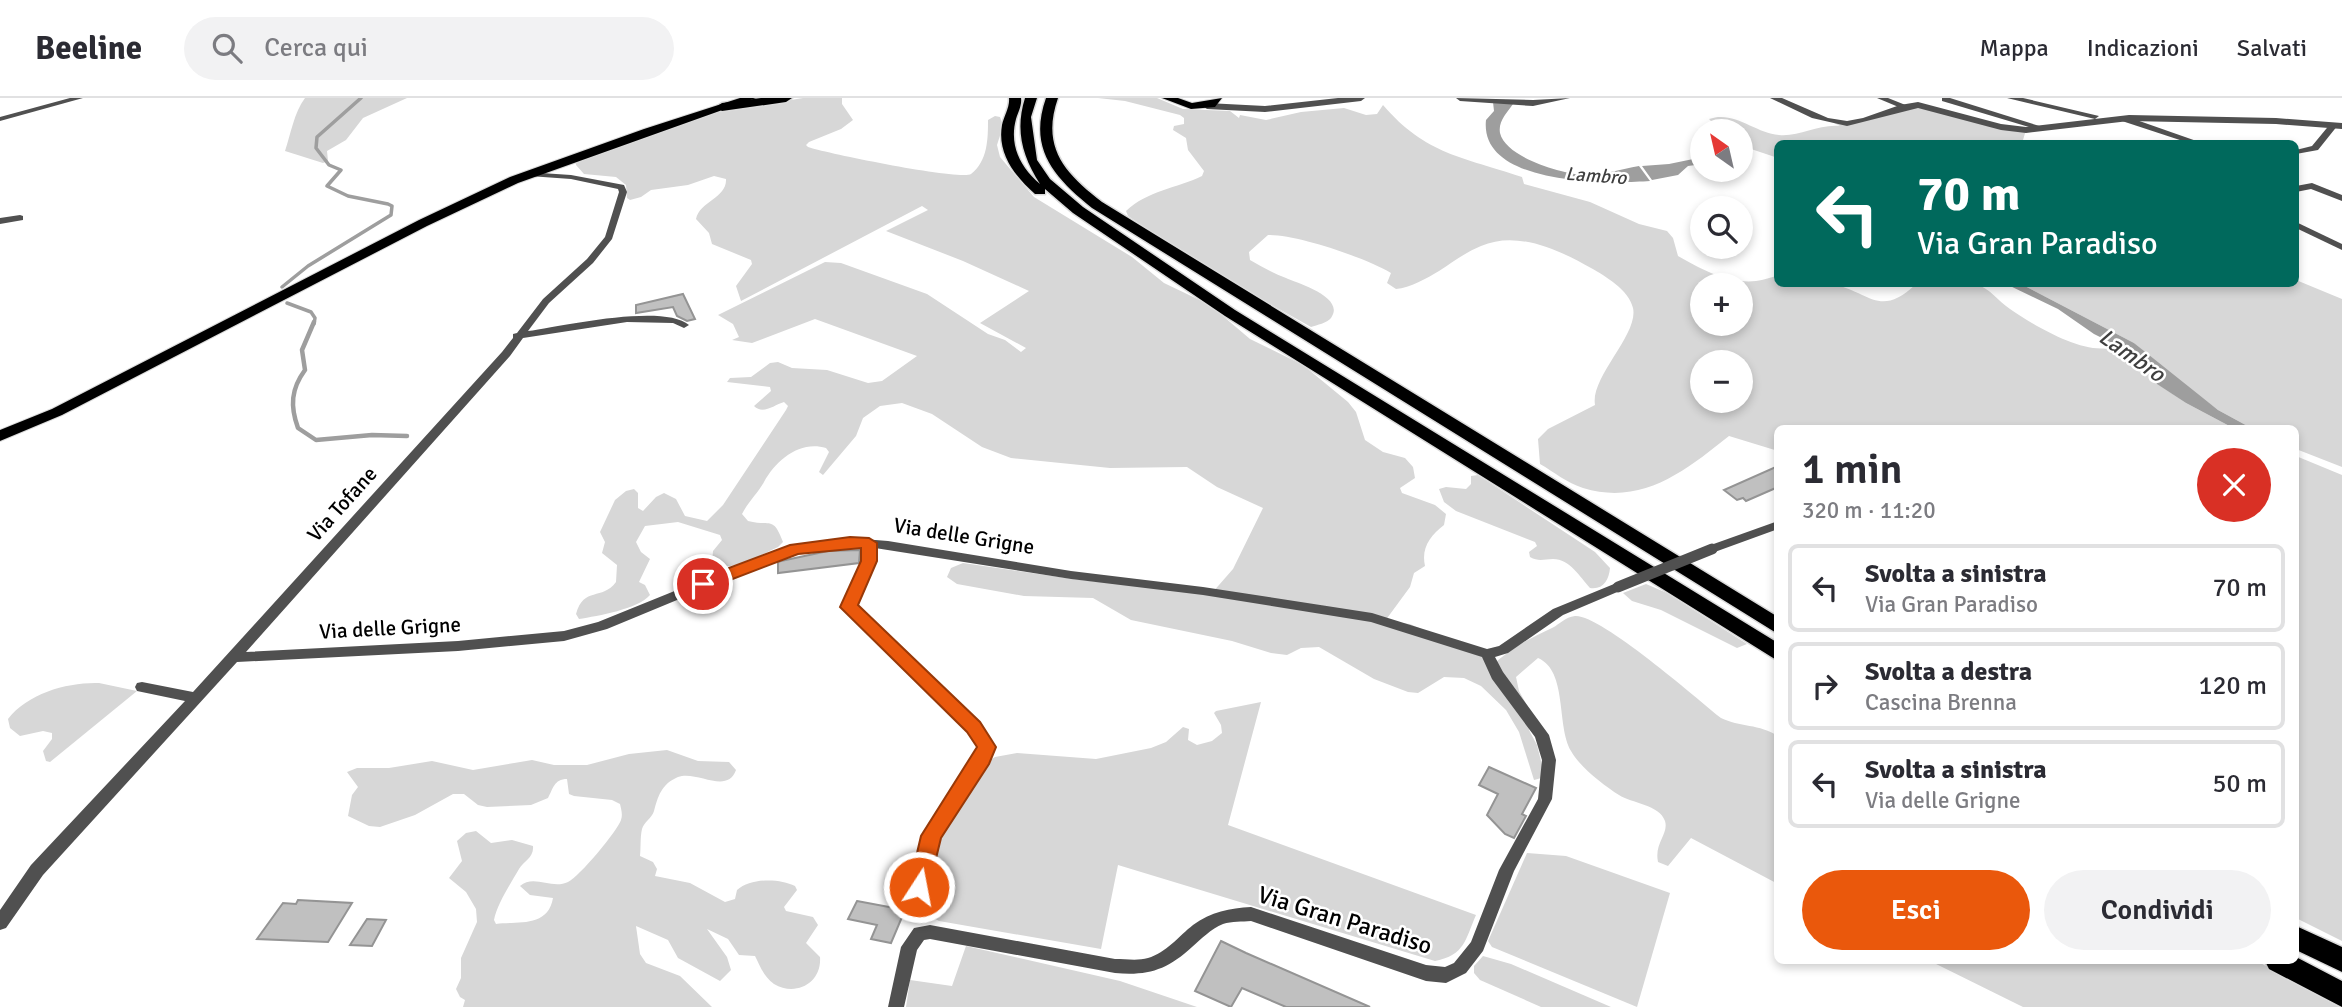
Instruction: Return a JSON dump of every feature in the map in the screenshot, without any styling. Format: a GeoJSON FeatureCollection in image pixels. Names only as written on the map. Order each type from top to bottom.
{"type":"FeatureCollection","features":[{"type":"Feature","properties":{"kind":"highway"},"geometry":{"type":"LineString","coordinates":[[722,107],[786,98]]}},
{"type":"Feature","properties":{"kind":"highway"},"geometry":{"type":"LineString","coordinates":[[1015,98],[1006,137],[1009,153],[1035,187],[1098,233],[1175,278],[1774,651]]}},
{"type":"Feature","properties":{"kind":"highway"},"geometry":{"type":"LineString","coordinates":[[1031,98],[1026,117],[1027,144],[1031,160],[1045,182],[1078,210],[1175,278]]}},
{"type":"Feature","properties":{"kind":"highway"},"geometry":{"type":"LineString","coordinates":[[1052,98],[1045,116],[1044,137],[1058,169],[1085,196],[1116,219],[1774,625]]}},
{"type":"Feature","properties":{"kind":"highway"},"geometry":{"type":"LineString","coordinates":[[1059,98],[1052,123],[1054,141],[1064,167],[1085,196]]}},
{"type":"Feature","properties":{"kind":"highway"},"geometry":{"type":"LineString","coordinates":[[2299,938],[2342,960]]}},
{"type":"Feature","properties":{"kind":"highway"},"geometry":{"type":"LineString","coordinates":[[2284,964],[2342,995]]}},
{"type":"Feature","properties":{"kind":"main road"},"geometry":{"type":"LineString","coordinates":[[0,436],[57,412],[423,223],[529,174],[751,98]]}},
{"type":"Feature","properties":{"kind":"main road"},"geometry":{"type":"LineString","coordinates":[[1167,98],[1207,106],[1217,98]]}},
{"type":"Feature","properties":{"kind":"street"},"geometry":{"type":"LineString","coordinates":[[0,119],[79,98]]}},
{"type":"Feature","properties":{"kind":"street"},"geometry":{"type":"LineString","coordinates":[[1217,98],[1247,109]]}},
{"type":"Feature","properties":{"kind":"street"},"geometry":{"type":"LineString","coordinates":[[1207,106],[1247,109],[1361,98]]}},
{"type":"Feature","properties":{"kind":"street"},"geometry":{"type":"LineString","coordinates":[[1460,98],[1527,102],[1566,98]]}},
{"type":"Feature","properties":{"kind":"street"},"geometry":{"type":"LineString","coordinates":[[1774,98],[1821,119],[1840,123],[1857,123],[1904,106]]}},
{"type":"Feature","properties":{"kind":"street"},"geometry":{"type":"LineString","coordinates":[[1881,98],[1904,106],[1924,106],[2007,128],[2042,128],[2127,119],[2338,125]]}},
{"type":"Feature","properties":{"kind":"street"},"geometry":{"type":"LineString","coordinates":[[2011,98],[2110,120]]}},
{"type":"Feature","properties":{"kind":"street"},"geometry":{"type":"LineString","coordinates":[[1945,99],[2042,128]]}},
{"type":"Feature","properties":{"kind":"street"},"geometry":{"type":"LineString","coordinates":[[2088,114],[2127,119],[2189,140]]}},
{"type":"Feature","properties":{"kind":"street"},"geometry":{"type":"LineString","coordinates":[[2299,151],[2315,148],[2338,125]]}},
{"type":"Feature","properties":{"kind":"street"},"geometry":{"type":"LineString","coordinates":[[556,164],[571,177]]}},
{"type":"Feature","properties":{"kind":"street","name":"Via Tofane"},"geometry":{"type":"LineString","coordinates":[[0,923],[37,870],[506,354],[546,301],[593,258],[609,237],[623,192],[621,187],[571,177],[529,174]]}},
{"type":"Feature","properties":{"kind":"street"},"geometry":{"type":"LineString","coordinates":[[2299,188],[2312,186],[2342,198]]}},
{"type":"Feature","properties":{"kind":"street"},"geometry":{"type":"LineString","coordinates":[[0,221],[20,218]]}},
{"type":"Feature","properties":{"kind":"street"},"geometry":{"type":"LineString","coordinates":[[2299,227],[2342,247]]}},
{"type":"Feature","properties":{"kind":"street"},"geometry":{"type":"LineString","coordinates":[[2323,239],[2342,233]]}},
{"type":"Feature","properties":{"kind":"street"},"geometry":{"type":"LineString","coordinates":[[517,336],[627,319],[675,320],[684,325]]}},
{"type":"Feature","properties":{"kind":"street"},"geometry":{"type":"LineString","coordinates":[[1487,654],[1503,650],[1558,612],[1774,526]]}},
{"type":"Feature","properties":{"kind":"street","name":"Via delle Grigne"},"geometry":{"type":"LineString","coordinates":[[233,657],[458,646],[564,636],[602,626],[795,549],[850,542],[978,558],[1071,575],[1203,591],[1372,618],[1487,654]]}},
{"type":"Feature","properties":{"kind":"street"},"geometry":{"type":"LineString","coordinates":[[869,543],[869,561],[849,607],[974,727],[987,747],[982,759],[931,836],[915,911]]}},
{"type":"Feature","properties":{"kind":"street","name":"Via Gran Paradiso"},"geometry":{"type":"LineString","coordinates":[[896,1007],[909,947],[920,933],[930,932],[1115,966],[1138,967],[1157,963],[1207,923],[1229,913],[1251,914],[1426,973],[1446,975],[1460,968],[1477,946],[1507,870],[1545,799],[1549,760],[1542,735],[1497,675],[1487,654]]}},
{"type":"Feature","properties":{"kind":"street"},"geometry":{"type":"LineString","coordinates":[[142,687],[196,698]]}},
{"type":"Feature","properties":{"kind":"shaded area"},"geometry":{"type":"Polygon","coordinates":[[[305,98],[407,98],[363,118],[346,140],[327,151],[328,161],[323,163],[285,151],[295,117],[305,98]]]}},
{"type":"Feature","properties":{"kind":"shaded area"},"geometry":{"type":"Polygon","coordinates":[[[803,98],[842,98],[842,104],[853,120],[841,129],[809,142],[806,145],[808,147],[920,170],[962,175],[971,174],[981,163],[986,149],[988,120],[995,116],[1000,117],[1003,126],[997,145],[1000,157],[1034,197],[1132,257],[1164,283],[1210,305],[1250,339],[1303,365],[1348,402],[1356,412],[1365,440],[1383,452],[1405,458],[1413,467],[1415,478],[1400,488],[1402,493],[1435,505],[1446,514],[1444,525],[1431,538],[1426,548],[1425,566],[1414,573],[1410,587],[1385,621],[1410,624],[1496,662],[1529,639],[1568,618],[1575,616],[1587,619],[1626,642],[1721,718],[1774,734],[1774,882],[1691,838],[1668,866],[1658,862],[1658,849],[1666,826],[1665,821],[1657,811],[1613,791],[1575,757],[1567,740],[1554,674],[1538,658],[1516,677],[1519,691],[1528,707],[1529,730],[1537,745],[1545,777],[1534,780],[1519,732],[1506,710],[1481,686],[1464,678],[1444,677],[1418,693],[1408,692],[1374,679],[1319,647],[1301,648],[1287,655],[1271,653],[1232,641],[1131,620],[1093,598],[1024,596],[957,584],[947,577],[951,568],[963,563],[1080,580],[1212,593],[1233,569],[1263,508],[1217,487],[1187,467],[1110,468],[1011,458],[982,447],[932,414],[902,403],[880,406],[863,418],[856,436],[823,475],[819,472],[829,452],[826,448],[816,446],[798,449],[775,466],[742,514],[748,521],[773,525],[783,542],[778,547],[736,565],[720,566],[712,563],[713,551],[722,540],[720,535],[678,522],[645,526],[636,542],[641,552],[650,559],[639,582],[645,585],[650,595],[627,608],[579,619],[576,614],[584,600],[611,588],[616,582],[617,565],[602,553],[605,542],[600,532],[615,500],[626,491],[634,489],[638,493],[638,508],[643,511],[656,497],[664,493],[676,499],[685,516],[707,521],[723,505],[786,410],[788,406],[784,402],[757,409],[754,406],[771,391],[770,387],[727,382],[730,378],[751,377],[770,363],[778,362],[792,368],[827,370],[868,383],[882,381],[917,356],[815,319],[752,343],[732,340],[739,337],[733,324],[718,315],[825,262],[841,263],[927,294],[1021,352],[1026,348],[980,323],[1029,291],[963,261],[886,231],[928,210],[922,206],[741,301],[736,286],[752,264],[751,260],[712,244],[709,233],[696,219],[698,213],[722,191],[726,179],[714,176],[688,185],[651,190],[630,200],[627,198],[626,185],[616,177],[584,174],[576,165],[576,162],[717,112],[803,98]]]}},
{"type":"Feature","properties":{"kind":"shaded area"},"geometry":{"type":"Polygon","coordinates":[[[1098,98],[1157,98],[1183,109],[1230,111],[1239,118],[1240,115],[1266,120],[1301,112],[1344,108],[1366,115],[1377,114],[1383,105],[1415,135],[1446,152],[1522,177],[1524,184],[1590,202],[1639,224],[1667,231],[1673,238],[1678,256],[1712,273],[1690,273],[1690,336],[1753,336],[1753,281],[1774,277],[1774,287],[1843,287],[1884,301],[1893,300],[1912,287],[1982,287],[2006,306],[2057,336],[2097,348],[2108,348],[2109,342],[2134,354],[2152,371],[2158,384],[2186,403],[2227,425],[1774,425],[1774,450],[1729,436],[1679,473],[1644,489],[1604,492],[1583,488],[1540,464],[1538,439],[1548,429],[1595,405],[1595,394],[1600,382],[1633,318],[1631,301],[1616,284],[1552,249],[1509,240],[1481,246],[1424,280],[1396,289],[1387,283],[1391,273],[1365,261],[1296,238],[1268,235],[1249,252],[1250,260],[1309,287],[1332,304],[1334,310],[1331,318],[1311,327],[1201,265],[1128,216],[1126,211],[1143,199],[1202,176],[1204,171],[1188,150],[1186,138],[1173,130],[1174,126],[1184,124],[1184,118],[1125,101],[1098,98]]]}},
{"type":"Feature","properties":{"kind":"shaded area"},"geometry":{"type":"Polygon","coordinates":[[[1910,105],[2026,130],[2023,140],[1774,140],[1774,157],[1754,150],[1754,127],[1786,135],[1840,126],[1830,121],[1848,123],[1910,105]]]}},
{"type":"Feature","properties":{"kind":"shaded area"},"geometry":{"type":"Polygon","coordinates":[[[1718,117],[1733,119],[1709,119],[1718,117]]]}},
{"type":"Feature","properties":{"kind":"shaded area"},"geometry":{"type":"Polygon","coordinates":[[[2299,281],[2342,299],[2342,467],[2299,450],[2299,425],[2246,425],[2218,410],[2134,343],[2027,287],[2299,287],[2299,281]]]}},
{"type":"Feature","properties":{"kind":"shaded area"},"geometry":{"type":"Polygon","coordinates":[[[2299,457],[2342,475],[2342,941],[2299,920],[2299,457]]]}},
{"type":"Feature","properties":{"kind":"shaded area"},"geometry":{"type":"Polygon","coordinates":[[[1478,475],[1595,552],[1610,568],[1604,583],[1590,588],[1565,562],[1530,557],[1529,552],[1537,546],[1535,542],[1456,511],[1444,502],[1439,489],[1466,489],[1471,484],[1471,476],[1478,475]]]}},
{"type":"Feature","properties":{"kind":"shaded area"},"geometry":{"type":"Polygon","coordinates":[[[1646,584],[1667,593],[1747,644],[1737,648],[1661,610],[1632,601],[1623,593],[1646,584]]]}},
{"type":"Feature","properties":{"kind":"shaded area"},"geometry":{"type":"Polygon","coordinates":[[[99,683],[137,691],[50,762],[46,761],[43,751],[52,739],[52,733],[43,731],[20,736],[10,728],[8,719],[26,702],[37,696],[62,687],[99,683]]]}},
{"type":"Feature","properties":{"kind":"shaded area"},"geometry":{"type":"Polygon","coordinates":[[[1261,702],[1228,825],[1476,915],[1463,945],[1453,955],[1435,961],[1118,865],[1101,949],[939,921],[920,910],[934,836],[983,765],[995,757],[1017,753],[1096,759],[1151,748],[1166,742],[1183,727],[1189,729],[1188,740],[1197,745],[1212,741],[1222,733],[1214,713],[1216,711],[1261,702]]]}},
{"type":"Feature","properties":{"kind":"shaded area"},"geometry":{"type":"Polygon","coordinates":[[[667,750],[698,761],[729,762],[736,770],[726,781],[686,776],[668,783],[642,829],[640,856],[653,862],[657,869],[655,876],[690,883],[725,902],[735,899],[737,890],[743,886],[757,881],[795,886],[797,890],[784,907],[786,911],[813,917],[818,925],[806,943],[820,957],[817,974],[799,988],[782,988],[765,975],[755,956],[739,955],[728,939],[707,929],[727,957],[731,970],[720,981],[678,958],[668,940],[636,926],[640,954],[646,963],[680,976],[712,1007],[463,1007],[465,1000],[456,989],[461,978],[461,958],[477,922],[476,909],[466,892],[449,878],[462,861],[457,841],[466,833],[476,831],[491,843],[512,840],[533,846],[530,856],[521,866],[498,907],[494,920],[496,924],[530,921],[545,914],[553,898],[530,895],[520,886],[531,881],[562,884],[573,878],[597,853],[618,825],[622,816],[620,804],[612,800],[569,794],[567,779],[563,779],[553,788],[548,798],[531,805],[487,807],[478,805],[464,794],[453,794],[415,815],[380,827],[369,826],[348,816],[352,795],[358,787],[347,772],[357,768],[389,768],[432,761],[473,770],[532,760],[554,765],[587,765],[629,754],[667,750]]]}},
{"type":"Feature","properties":{"kind":"shaded area"},"geometry":{"type":"Polygon","coordinates":[[[1527,853],[1566,856],[1670,893],[1637,1007],[1492,947],[1488,941],[1527,853]]]}},
{"type":"Feature","properties":{"kind":"shaded area"},"geometry":{"type":"Polygon","coordinates":[[[966,946],[1120,981],[1197,1007],[906,1007],[910,980],[952,986],[966,946]]]}},
{"type":"Feature","properties":{"kind":"shaded area"},"geometry":{"type":"Polygon","coordinates":[[[1483,956],[1511,964],[1611,1007],[1541,1007],[1480,980],[1474,973],[1474,966],[1483,956]]]}},
{"type":"Feature","properties":{"kind":"shaded area"},"geometry":{"type":"Polygon","coordinates":[[[1936,964],[2262,964],[2339,1007],[2023,1007],[1936,964]]]}},
{"type":"Feature","properties":{"kind":"water","name":"Lambro"},"geometry":{"type":"Polygon","coordinates":[[[1493,102],[1513,104],[1502,121],[1500,133],[1504,142],[1524,157],[1563,172],[1585,175],[1639,166],[1650,181],[1578,180],[1524,169],[1503,158],[1489,142],[1486,120],[1494,111],[1493,102]]]}},
{"type":"Feature","properties":{"kind":"water"},"geometry":{"type":"Polygon","coordinates":[[[1690,160],[1690,166],[1678,175],[1652,180],[1642,166],[1690,160]]]}},
{"type":"Feature","properties":{"kind":"water"},"geometry":{"type":"Polygon","coordinates":[[[2012,287],[2027,287],[2134,343],[2218,410],[2246,425],[2227,425],[2186,403],[2157,384],[2152,371],[2134,354],[2094,334],[2058,309],[2012,287]]]}},
{"type":"Feature","properties":{"kind":"building"},"geometry":{"type":"Polygon","coordinates":[[[683,294],[695,319],[687,321],[677,316],[673,307],[636,313],[636,305],[683,294]]]}},
{"type":"Feature","properties":{"kind":"building"},"geometry":{"type":"Polygon","coordinates":[[[1774,468],[1774,489],[1746,501],[1743,498],[1737,500],[1724,490],[1774,468]]]}},
{"type":"Feature","properties":{"kind":"building"},"geometry":{"type":"Polygon","coordinates":[[[860,550],[859,563],[778,573],[778,562],[781,561],[828,551],[860,550]]]}},
{"type":"Feature","properties":{"kind":"building"},"geometry":{"type":"Polygon","coordinates":[[[1489,767],[1536,788],[1522,814],[1526,816],[1514,838],[1505,834],[1487,815],[1498,794],[1479,785],[1489,767]]]}},
{"type":"Feature","properties":{"kind":"building"},"geometry":{"type":"Polygon","coordinates":[[[298,900],[352,903],[328,942],[257,939],[283,903],[296,904],[298,900]]]}},
{"type":"Feature","properties":{"kind":"building"},"geometry":{"type":"Polygon","coordinates":[[[857,901],[905,910],[891,943],[871,939],[877,925],[848,919],[857,901]]]}},
{"type":"Feature","properties":{"kind":"building"},"geometry":{"type":"Polygon","coordinates":[[[367,919],[386,920],[372,946],[350,945],[367,919]]]}},
{"type":"Feature","properties":{"kind":"building"},"geometry":{"type":"Polygon","coordinates":[[[1221,941],[1370,1007],[1286,1007],[1242,988],[1231,1007],[1195,991],[1221,941]]]}},
{"type":"Feature","properties":{"kind":"waterway"},"geometry":{"type":"LineString","coordinates":[[282,287],[308,266],[391,215],[392,206],[388,204],[348,196],[327,186],[341,170],[329,165],[316,148],[317,137],[361,98]]}},
{"type":"Feature","properties":{"kind":"waterway"},"geometry":{"type":"LineString","coordinates":[[287,303],[311,312],[315,318],[314,324]]}},
{"type":"Feature","properties":{"kind":"waterway"},"geometry":{"type":"LineString","coordinates":[[314,322],[302,350],[305,370],[293,398],[298,428],[316,440],[372,435],[407,436]]}},
{"type":"Feature","properties":{"kind":"route"},"geometry":{"type":"LineString","coordinates":[[703,584],[795,549],[850,542],[869,543],[869,561],[849,607],[974,727],[985,740],[987,747],[982,759],[931,836],[919,887]]}}]}
